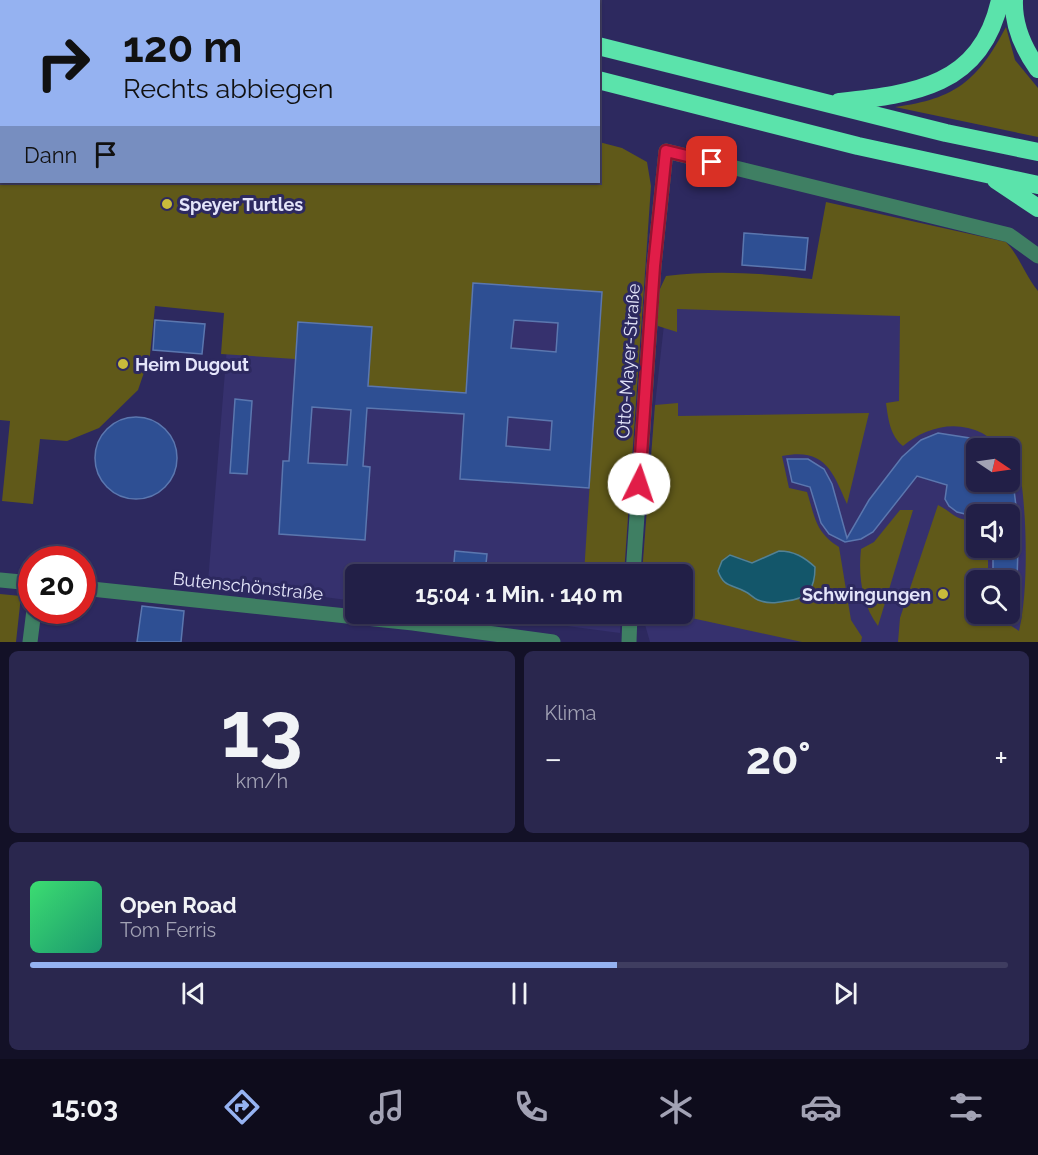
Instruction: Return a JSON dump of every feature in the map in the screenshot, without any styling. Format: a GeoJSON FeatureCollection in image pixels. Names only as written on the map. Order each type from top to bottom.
{"type":"FeatureCollection","features":[{"type":"Feature","properties":{"kind":"highway"},"geometry":{"type":"LineString","coordinates":[[827,104],[901,95],[928,88],[952,75],[972,57],[988,31],[1000,0]]}},
{"type":"Feature","properties":{"kind":"highway"},"geometry":{"type":"LineString","coordinates":[[1014,0],[1017,29],[1025,51],[1038,69]]}},
{"type":"Feature","properties":{"kind":"highway"},"geometry":{"type":"LineString","coordinates":[[600,47],[827,104],[1038,152]]}},
{"type":"Feature","properties":{"kind":"highway"},"geometry":{"type":"LineString","coordinates":[[600,81],[780,128],[1038,185]]}},
{"type":"Feature","properties":{"kind":"highway"},"geometry":{"type":"LineString","coordinates":[[989,176],[1038,208]]}},
{"type":"Feature","properties":{"kind":"street","name":"Otto-Mayer-Straße"},"geometry":{"type":"LineString","coordinates":[[634,564],[654,266],[666,151],[1009,235],[1038,256]]}},
{"type":"Feature","properties":{"kind":"street"},"geometry":{"type":"LineString","coordinates":[[0,580],[18,582]]}},
{"type":"Feature","properties":{"kind":"street","name":"Butenschönstraße"},"geometry":{"type":"LineString","coordinates":[[96,589],[413,623],[553,642]]}},
{"type":"Feature","properties":{"kind":"street"},"geometry":{"type":"LineString","coordinates":[[30,642],[32,624]]}},
{"type":"Feature","properties":{"kind":"street"},"geometry":{"type":"LineString","coordinates":[[629,642],[630,624]]}},
{"type":"Feature","properties":{"kind":"shaded area"},"geometry":{"type":"Polygon","coordinates":[[[1006,27],[1015,60],[1038,88],[1038,137],[895,107],[934,99],[963,84],[985,61],[1006,27]]]}},
{"type":"Feature","properties":{"kind":"shaded area"},"geometry":{"type":"Polygon","coordinates":[[[600,142],[622,148],[647,162],[651,186],[625,564],[585,564],[602,292],[473,283],[466,393],[368,386],[372,327],[298,323],[295,359],[221,354],[224,313],[155,306],[150,355],[138,390],[99,428],[67,441],[40,439],[33,504],[2,501],[10,421],[0,420],[0,183],[600,183],[600,142]]]}},
{"type":"Feature","properties":{"kind":"shaded area"},"geometry":{"type":"Polygon","coordinates":[[[826,202],[1006,242],[1015,254],[1038,291],[1038,642],[898,642],[900,618],[938,505],[966,519],[966,558],[988,558],[988,570],[966,570],[966,624],[1008,624],[1019,631],[1026,560],[1025,521],[1020,480],[1020,438],[989,438],[972,429],[951,426],[920,434],[903,446],[892,432],[886,403],[899,401],[900,316],[677,309],[677,332],[658,326],[658,293],[666,276],[739,273],[812,279],[826,202]]]}},
{"type":"Feature","properties":{"kind":"shaded area"},"geometry":{"type":"Polygon","coordinates":[[[648,234],[625,564],[345,564],[345,600],[208,582],[229,322],[648,234]]]}},
{"type":"Feature","properties":{"kind":"shaded area"},"geometry":{"type":"Polygon","coordinates":[[[668,289],[1038,316],[1038,642],[650,642],[645,624],[693,624],[693,564],[643,564],[655,405],[668,289]]]}},
{"type":"Feature","properties":{"kind":"shaded area"},"geometry":{"type":"Polygon","coordinates":[[[678,403],[678,416],[869,413],[847,504],[832,472],[818,459],[797,454],[782,456],[789,488],[807,492],[820,530],[839,547],[851,620],[862,637],[861,642],[802,642],[693,618],[693,564],[643,564],[655,405],[678,403]],[[779,551],[752,563],[741,558],[745,591],[756,599],[779,551]]]}},
{"type":"Feature","properties":{"kind":"shaded area"},"geometry":{"type":"Polygon","coordinates":[[[900,510],[913,510],[878,626],[868,609],[862,590],[861,549],[874,542],[900,510]]]}},
{"type":"Feature","properties":{"kind":"shaded area"},"geometry":{"type":"Polygon","coordinates":[[[0,594],[18,596],[16,642],[0,642],[0,594]]]}},
{"type":"Feature","properties":{"kind":"shaded area"},"geometry":{"type":"Polygon","coordinates":[[[551,624],[620,624],[620,633],[551,624]]]}},
{"type":"Feature","properties":{"kind":"water"},"geometry":{"type":"Polygon","coordinates":[[[779,551],[798,555],[815,567],[812,587],[800,598],[775,603],[762,601],[726,583],[718,571],[722,561],[730,555],[752,563],[779,551]]]}},
{"type":"Feature","properties":{"kind":"building"},"geometry":{"type":"Polygon","coordinates":[[[744,233],[808,238],[805,270],[742,265],[744,233]]]}},
{"type":"Feature","properties":{"kind":"building"},"geometry":{"type":"Polygon","coordinates":[[[473,283],[602,292],[589,488],[460,479],[464,414],[367,408],[363,466],[370,467],[365,540],[279,534],[283,461],[289,461],[298,322],[372,327],[368,386],[466,393],[473,283]],[[514,320],[511,348],[556,352],[558,323],[514,320]],[[312,407],[308,463],[347,465],[351,410],[312,407]],[[508,417],[506,446],[550,450],[552,421],[508,417]]]}},
{"type":"Feature","properties":{"kind":"building"},"geometry":{"type":"Polygon","coordinates":[[[155,320],[205,324],[202,354],[153,350],[155,320]]]}},
{"type":"Feature","properties":{"kind":"building"},"geometry":{"type":"Polygon","coordinates":[[[235,399],[252,401],[247,474],[230,473],[235,399]]]}},
{"type":"Feature","properties":{"kind":"building"},"geometry":{"type":"Polygon","coordinates":[[[136,417],[152,421],[165,429],[173,442],[177,458],[173,474],[165,487],[152,495],[136,499],[120,495],[107,487],[99,474],[95,458],[99,442],[107,429],[120,421],[136,417]]]}},
{"type":"Feature","properties":{"kind":"building"},"geometry":{"type":"Polygon","coordinates":[[[938,433],[970,438],[966,438],[966,492],[1014,492],[1016,504],[966,504],[966,514],[957,512],[949,506],[945,499],[947,485],[917,476],[873,532],[861,539],[845,542],[829,534],[821,523],[810,487],[792,482],[787,459],[808,459],[824,469],[832,484],[847,538],[869,500],[902,457],[921,440],[938,433]]]}},
{"type":"Feature","properties":{"kind":"building"},"geometry":{"type":"Polygon","coordinates":[[[455,551],[487,554],[486,564],[454,564],[455,551]]]}},
{"type":"Feature","properties":{"kind":"building"},"geometry":{"type":"Polygon","coordinates":[[[993,558],[1018,558],[1017,570],[993,570],[993,558]]]}},
{"type":"Feature","properties":{"kind":"building"},"geometry":{"type":"Polygon","coordinates":[[[142,606],[184,611],[181,642],[137,642],[142,606]]]}},
{"type":"Feature","properties":{"kind":"place","name":"Speyer Turtles"},"geometry":{"type":"Point","coordinates":[167,204]}},
{"type":"Feature","properties":{"kind":"place","name":"Heim Dugout"},"geometry":{"type":"Point","coordinates":[123,364]}},
{"type":"Feature","properties":{"kind":"place","name":"Schwingungen"},"geometry":{"type":"Point","coordinates":[943,594]}},
{"type":"Feature","properties":{"kind":"route"},"geometry":{"type":"LineString","coordinates":[[639,484],[651,337],[654,266],[666,151],[712,162]]}}]}
